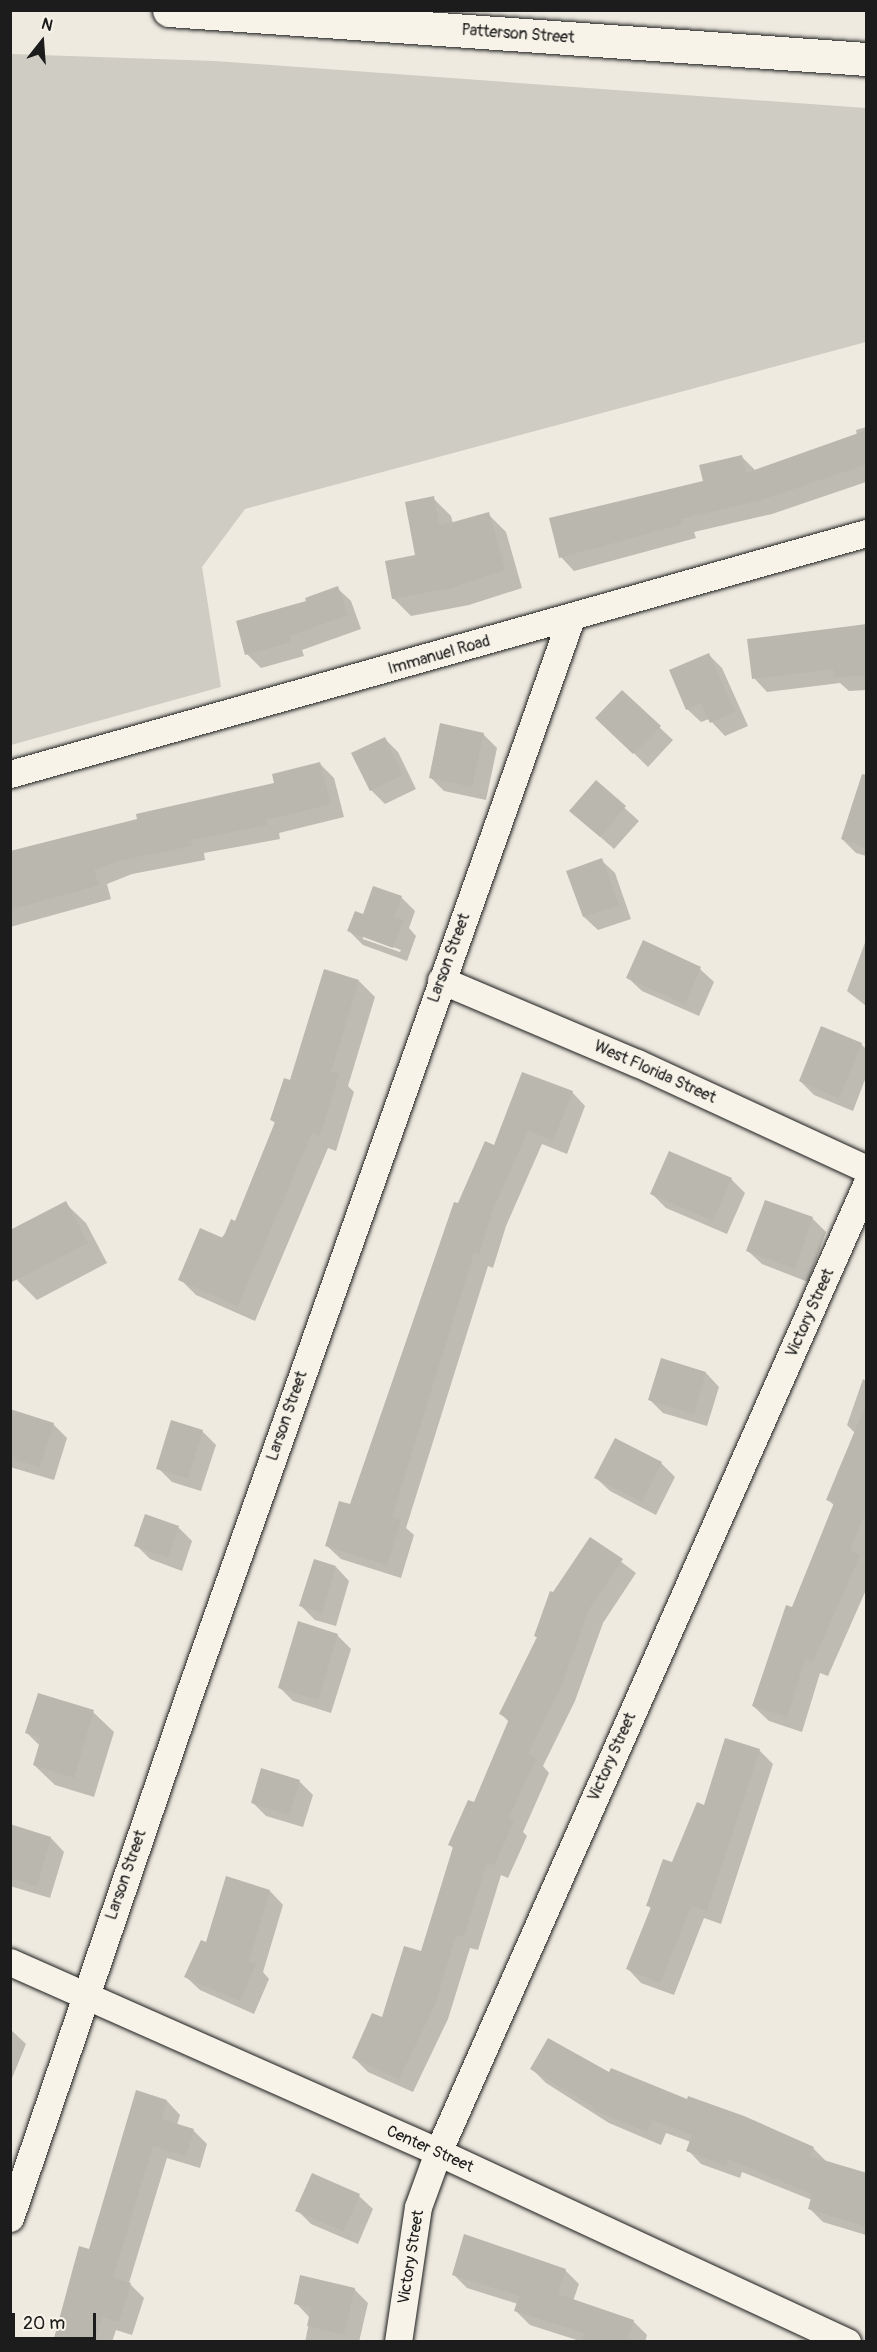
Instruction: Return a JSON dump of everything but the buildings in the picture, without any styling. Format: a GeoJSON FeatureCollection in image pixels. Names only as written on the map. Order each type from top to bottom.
{"type":"FeatureCollection","features":[{"type":"Feature","properties":{"kind":"main road","name":"Patterson Street"},"geometry":{"type":"LineString","coordinates":[[169,10],[867,59]]}},
{"type":"Feature","properties":{"kind":"street","name":"Immanuel Road"},"geometry":{"type":"LineString","coordinates":[[10,774],[867,533]]}},
{"type":"Feature","properties":{"kind":"street","name":"Larson Street"},"geometry":{"type":"LineString","coordinates":[[10,2218],[85,1995],[441,980],[571,618]]}},
{"type":"Feature","properties":{"kind":"street","name":"West Florida Street"},"geometry":{"type":"LineString","coordinates":[[441,980],[637,1063],[867,1169]]}},
{"type":"Feature","properties":{"kind":"street","name":"Victory Street"},"geometry":{"type":"LineString","coordinates":[[398,2342],[418,2207],[438,2152],[867,1185]]}},
{"type":"Feature","properties":{"kind":"street","name":"Center Street"},"geometry":{"type":"LineString","coordinates":[[10,1962],[438,2152],[847,2342]]}},
{"type":"Feature","properties":{"kind":"street"},"geometry":{"type":"LineString","coordinates":[[862,2342],[867,2332]]}},
{"type":"Feature","properties":{"kind":"shaded area"},"geometry":{"type":"Polygon","coordinates":[[[11,54],[215,61],[866,108],[866,342],[245,509],[202,567],[221,687],[11,745],[11,54]]]}}]}
